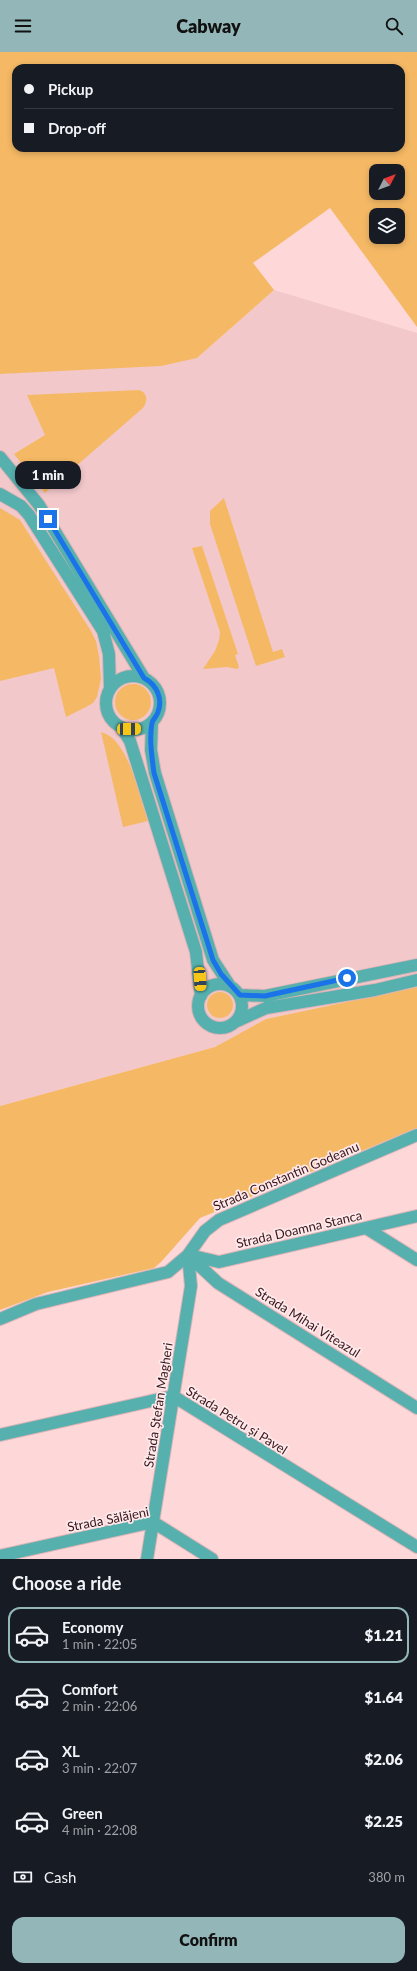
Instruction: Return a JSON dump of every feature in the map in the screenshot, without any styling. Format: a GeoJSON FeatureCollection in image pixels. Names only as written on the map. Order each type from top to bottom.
{"type":"FeatureCollection","features":[{"type":"Feature","properties":{"kind":"street"},"geometry":{"type":"LineString","coordinates":[[0,457],[39,505],[144,678],[156,688],[160,700],[158,713],[152,722],[137,729],[121,727]]}},
{"type":"Feature","properties":{"kind":"street"},"geometry":{"type":"LineString","coordinates":[[0,494],[21,506],[29,515],[98,622],[107,643],[109,654],[110,689]]}},
{"type":"Feature","properties":{"kind":"street"},"geometry":{"type":"LineString","coordinates":[[144,678],[137,676],[121,678],[110,689],[106,699],[107,707],[113,720],[121,727],[130,740],[196,952],[201,996],[199,1010],[207,1023],[221,1028],[266,1008],[374,990],[417,980]]}},
{"type":"Feature","properties":{"kind":"street"},"geometry":{"type":"LineString","coordinates":[[152,722],[151,750],[154,773],[213,960],[230,986],[240,995],[265,996],[417,965]]}},
{"type":"Feature","properties":{"kind":"street"},"geometry":{"type":"LineString","coordinates":[[201,996],[210,986],[216,984],[230,986]]}},
{"type":"Feature","properties":{"kind":"street"},"geometry":{"type":"LineString","coordinates":[[235,1022],[242,1010],[240,995]]}},
{"type":"Feature","properties":{"kind":"street","name":"Strada Constantin Godeanu"},"geometry":{"type":"LineString","coordinates":[[0,1319],[36,1304],[160,1275],[173,1270],[188,1255],[209,1226],[224,1217],[417,1135]]}},
{"type":"Feature","properties":{"kind":"street","name":"Strada Doamna Stanca"},"geometry":{"type":"LineString","coordinates":[[188,1255],[219,1262],[417,1216]]}},
{"type":"Feature","properties":{"kind":"street"},"geometry":{"type":"LineString","coordinates":[[366,1228],[417,1260]]}},
{"type":"Feature","properties":{"kind":"street","name":"Strada Ștefan Magheri"},"geometry":{"type":"LineString","coordinates":[[147,1559],[191,1286],[188,1255]]}},
{"type":"Feature","properties":{"kind":"street","name":"Strada Mihai Viteazul"},"geometry":{"type":"LineString","coordinates":[[188,1255],[218,1283],[417,1408]]}},
{"type":"Feature","properties":{"kind":"street","name":"Strada Petru și Pavel"},"geometry":{"type":"LineString","coordinates":[[0,1435],[173,1396],[417,1547]]}},
{"type":"Feature","properties":{"kind":"street","name":"Strada Sălăjeni"},"geometry":{"type":"LineString","coordinates":[[0,1556],[153,1522],[212,1559]]}},
{"type":"Feature","properties":{"kind":"shaded area"},"geometry":{"type":"Polygon","coordinates":[[[0,52],[417,52],[417,327],[330,208],[253,263],[274,290],[197,358],[161,366],[0,374],[0,52]]]}},
{"type":"Feature","properties":{"kind":"shaded area"},"geometry":{"type":"Polygon","coordinates":[[[274,290],[417,333],[417,987],[266,1019],[215,1047],[0,1106],[0,374],[197,358],[274,290]]]}},
{"type":"Feature","properties":{"kind":"shaded area"},"geometry":{"type":"Polygon","coordinates":[[[139,390],[146,395],[146,403],[143,408],[45,493],[14,454],[45,435],[27,395],[139,390]]]}},
{"type":"Feature","properties":{"kind":"shaded area"},"geometry":{"type":"Polygon","coordinates":[[[224,498],[273,652],[282,649],[285,657],[256,666],[210,524],[210,511],[224,498]]]}},
{"type":"Feature","properties":{"kind":"shaded area"},"geometry":{"type":"Polygon","coordinates":[[[0,508],[20,520],[96,641],[101,679],[97,697],[93,703],[66,717],[54,668],[0,681],[0,508]]]}},
{"type":"Feature","properties":{"kind":"shaded area"},"geometry":{"type":"Polygon","coordinates":[[[202,546],[238,654],[235,655],[239,667],[237,669],[227,667],[203,669],[215,651],[220,632],[192,548],[202,546]]]}},
{"type":"Feature","properties":{"kind":"shaded area"},"geometry":{"type":"Polygon","coordinates":[[[136,684],[146,689],[150,695],[150,709],[146,715],[140,719],[130,720],[120,715],[116,709],[115,699],[120,689],[126,685],[136,684]]]}},
{"type":"Feature","properties":{"kind":"shaded area"},"geometry":{"type":"Polygon","coordinates":[[[101,732],[111,737],[119,745],[126,757],[137,784],[148,821],[123,827],[101,732]]]}},
{"type":"Feature","properties":{"kind":"shaded area"},"geometry":{"type":"Polygon","coordinates":[[[417,987],[417,1128],[200,1218],[154,1268],[48,1292],[0,1310],[0,1106],[215,1047],[266,1019],[417,987]]]}},
{"type":"Feature","properties":{"kind":"shaded area"},"geometry":{"type":"Polygon","coordinates":[[[220,992],[229,996],[233,1005],[229,1014],[220,1018],[211,1014],[207,1005],[211,996],[220,992]]]}},
{"type":"Feature","properties":{"kind":"route"},"geometry":{"type":"LineString","coordinates":[[48,519],[144,678],[152,683],[156,688],[160,700],[160,707],[156,718],[152,722],[151,750],[154,773],[216,967],[230,986],[240,995],[251,997],[265,996],[347,978]]}}]}
